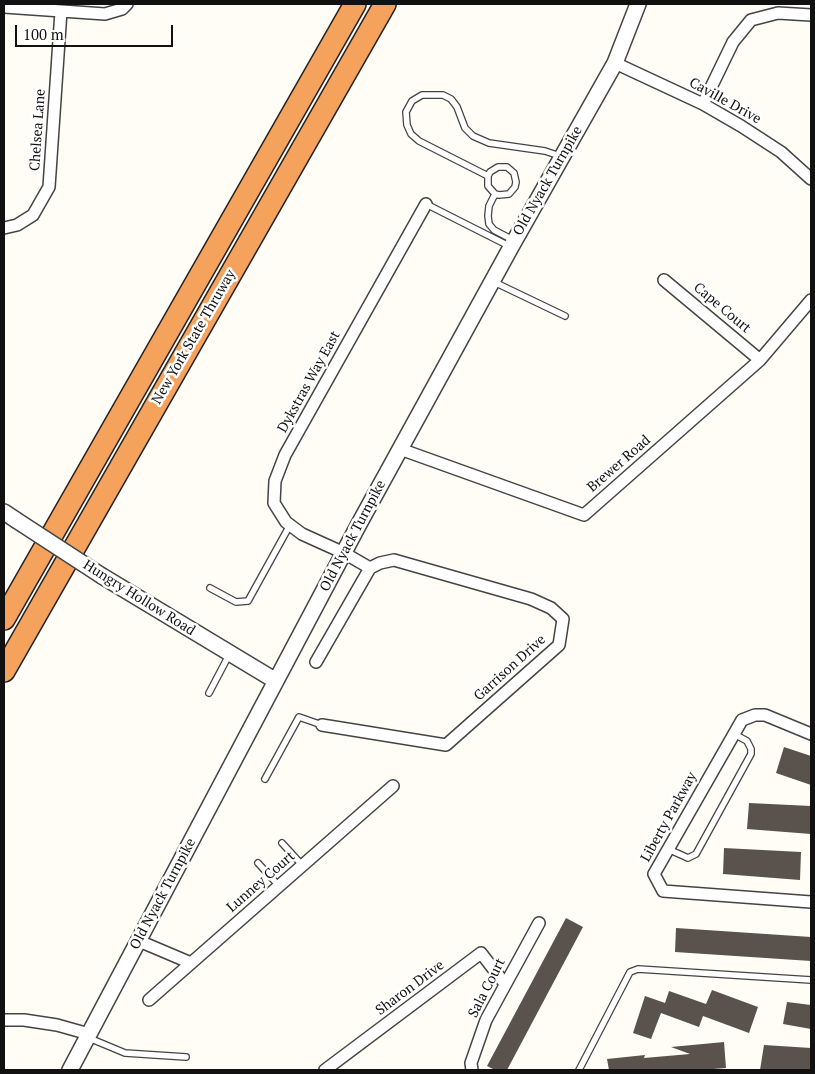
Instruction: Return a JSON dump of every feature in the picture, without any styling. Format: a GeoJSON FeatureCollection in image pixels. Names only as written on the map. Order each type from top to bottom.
{"type":"FeatureCollection","features":[{"type":"Feature","properties":{"kind":"highway","name":"New York State Thruway"},"geometry":{"type":"LineString","coordinates":[[4,619],[355,4]]}},
{"type":"Feature","properties":{"kind":"highway","name":"New York State Thruway"},"geometry":{"type":"LineString","coordinates":[[4,671],[385,4]]}},
{"type":"Feature","properties":{"kind":"street"},"geometry":{"type":"LineString","coordinates":[[4,7],[105,14],[122,9],[127,4]]}},
{"type":"Feature","properties":{"kind":"street","name":"Old Nyack Turnpike"},"geometry":{"type":"LineString","coordinates":[[70,1070],[400,449],[512,244],[615,63],[638,4]]}},
{"type":"Feature","properties":{"kind":"street","name":"Chelsea Lane"},"geometry":{"type":"LineString","coordinates":[[4,228],[17,224],[33,215],[49,187],[61,11]]}},
{"type":"Feature","properties":{"kind":"street"},"geometry":{"type":"LineString","coordinates":[[703,104],[733,42],[750,20],[778,13],[811,15]]}},
{"type":"Feature","properties":{"kind":"street","name":"Caville Drive"},"geometry":{"type":"LineString","coordinates":[[615,63],[703,104],[741,126],[781,152],[811,179]]}},
{"type":"Feature","properties":{"kind":"street","name":"Dykstras Way East"},"geometry":{"type":"LineString","coordinates":[[344,553],[302,534],[286,522],[274,503],[275,481],[285,455],[426,204]]}},
{"type":"Feature","properties":{"kind":"street","name":"Cape Court"},"geometry":{"type":"LineString","coordinates":[[664,280],[760,360]]}},
{"type":"Feature","properties":{"kind":"street","name":"Brewer Road"},"geometry":{"type":"LineString","coordinates":[[400,449],[584,515],[760,360],[811,300]]}},
{"type":"Feature","properties":{"kind":"street","name":"Hungry Hollow Road"},"geometry":{"type":"LineString","coordinates":[[10,516],[102,576],[276,681]]}},
{"type":"Feature","properties":{"kind":"street"},"geometry":{"type":"LineString","coordinates":[[316,662],[370,568],[344,553]]}},
{"type":"Feature","properties":{"kind":"street","name":"Garrison Drive"},"geometry":{"type":"LineString","coordinates":[[322,725],[446,745],[559,645],[563,619],[551,608],[531,599],[394,560],[380,563],[370,568]]}},
{"type":"Feature","properties":{"kind":"street","name":"Liberty Parkway"},"geometry":{"type":"LineString","coordinates":[[811,734],[765,715],[755,715],[742,720],[654,874],[663,891],[811,902]]}},
{"type":"Feature","properties":{"kind":"street","name":"Lunney Court"},"geometry":{"type":"LineString","coordinates":[[149,1000],[393,786]]}},
{"type":"Feature","properties":{"kind":"street","name":"Sala Court"},"geometry":{"type":"LineString","coordinates":[[472,1070],[471,1063],[486,1020],[539,923]]}},
{"type":"Feature","properties":{"kind":"street"},"geometry":{"type":"LineString","coordinates":[[139,941],[191,963]]}},
{"type":"Feature","properties":{"kind":"street","name":"Sharon Drive"},"geometry":{"type":"LineString","coordinates":[[325,1070],[481,953],[505,984]]}},
{"type":"Feature","properties":{"kind":"street"},"geometry":{"type":"LineString","coordinates":[[4,1020],[24,1020],[49,1024],[88,1036]]}},
{"type":"Feature","properties":{"kind":"lane"},"geometry":{"type":"LineString","coordinates":[[488,176],[419,141],[411,134],[407,125],[406,112],[412,101],[422,95],[443,95],[451,99],[457,107],[465,128],[473,136],[489,143],[545,151],[562,156]]}},
{"type":"Feature","properties":{"kind":"lane"},"geometry":{"type":"LineString","coordinates":[[502,166],[511,169],[516,177],[515,186],[509,194],[495,194],[488,186],[488,176],[493,169],[502,166]]}},
{"type":"Feature","properties":{"kind":"lane"},"geometry":{"type":"LineString","coordinates":[[495,194],[489,206],[489,224],[512,244]]}},
{"type":"Feature","properties":{"kind":"lane"},"geometry":{"type":"LineString","coordinates":[[426,204],[512,244]]}},
{"type":"Feature","properties":{"kind":"lane"},"geometry":{"type":"LineString","coordinates":[[492,281],[565,316]]}},
{"type":"Feature","properties":{"kind":"lane"},"geometry":{"type":"LineString","coordinates":[[210,588],[236,602],[248,601],[290,525]]}},
{"type":"Feature","properties":{"kind":"lane"},"geometry":{"type":"LineString","coordinates":[[210,692],[230,653]]}},
{"type":"Feature","properties":{"kind":"lane"},"geometry":{"type":"LineString","coordinates":[[265,779],[299,717],[322,725]]}},
{"type":"Feature","properties":{"kind":"lane"},"geometry":{"type":"LineString","coordinates":[[668,850],[688,858],[696,854],[751,754],[747,741],[734,734]]}},
{"type":"Feature","properties":{"kind":"lane"},"geometry":{"type":"LineString","coordinates":[[282,843],[303,866]]}},
{"type":"Feature","properties":{"kind":"lane"},"geometry":{"type":"LineString","coordinates":[[258,863],[279,886]]}},
{"type":"Feature","properties":{"kind":"lane"},"geometry":{"type":"LineString","coordinates":[[579,1070],[630,972],[638,969],[811,980]]}},
{"type":"Feature","properties":{"kind":"lane"},"geometry":{"type":"LineString","coordinates":[[88,1036],[125,1054],[186,1057]]}},
{"type":"Feature","properties":{"kind":"building"},"geometry":{"type":"Polygon","coordinates":[[[784,747],[811,756],[811,785],[776,773],[784,747]]]}},
{"type":"Feature","properties":{"kind":"building"},"geometry":{"type":"Polygon","coordinates":[[[749,803],[811,806],[811,834],[747,829],[749,803]]]}},
{"type":"Feature","properties":{"kind":"building"},"geometry":{"type":"Polygon","coordinates":[[[724,848],[801,852],[800,880],[723,874],[724,848]]]}},
{"type":"Feature","properties":{"kind":"building"},"geometry":{"type":"Polygon","coordinates":[[[566,918],[583,927],[507,1070],[495,1070],[487,1066],[566,918]]]}},
{"type":"Feature","properties":{"kind":"building"},"geometry":{"type":"Polygon","coordinates":[[[676,928],[811,937],[811,961],[675,952],[676,928]]]}},
{"type":"Feature","properties":{"kind":"building"},"geometry":{"type":"Polygon","coordinates":[[[712,990],[758,1007],[749,1033],[703,1016],[699,1027],[661,1013],[651,1039],[633,1033],[645,996],[665,1003],[669,991],[706,1004],[712,990]]]}},
{"type":"Feature","properties":{"kind":"building"},"geometry":{"type":"Polygon","coordinates":[[[787,1002],[811,1005],[811,1029],[783,1024],[787,1002]]]}},
{"type":"Feature","properties":{"kind":"building"},"geometry":{"type":"Polygon","coordinates":[[[724,1042],[726,1068],[700,1070],[609,1070],[607,1059],[645,1055],[644,1058],[690,1054],[671,1047],[724,1042]]]}},
{"type":"Feature","properties":{"kind":"building"},"geometry":{"type":"Polygon","coordinates":[[[764,1045],[811,1048],[811,1070],[760,1070],[764,1045]]]}}]}
